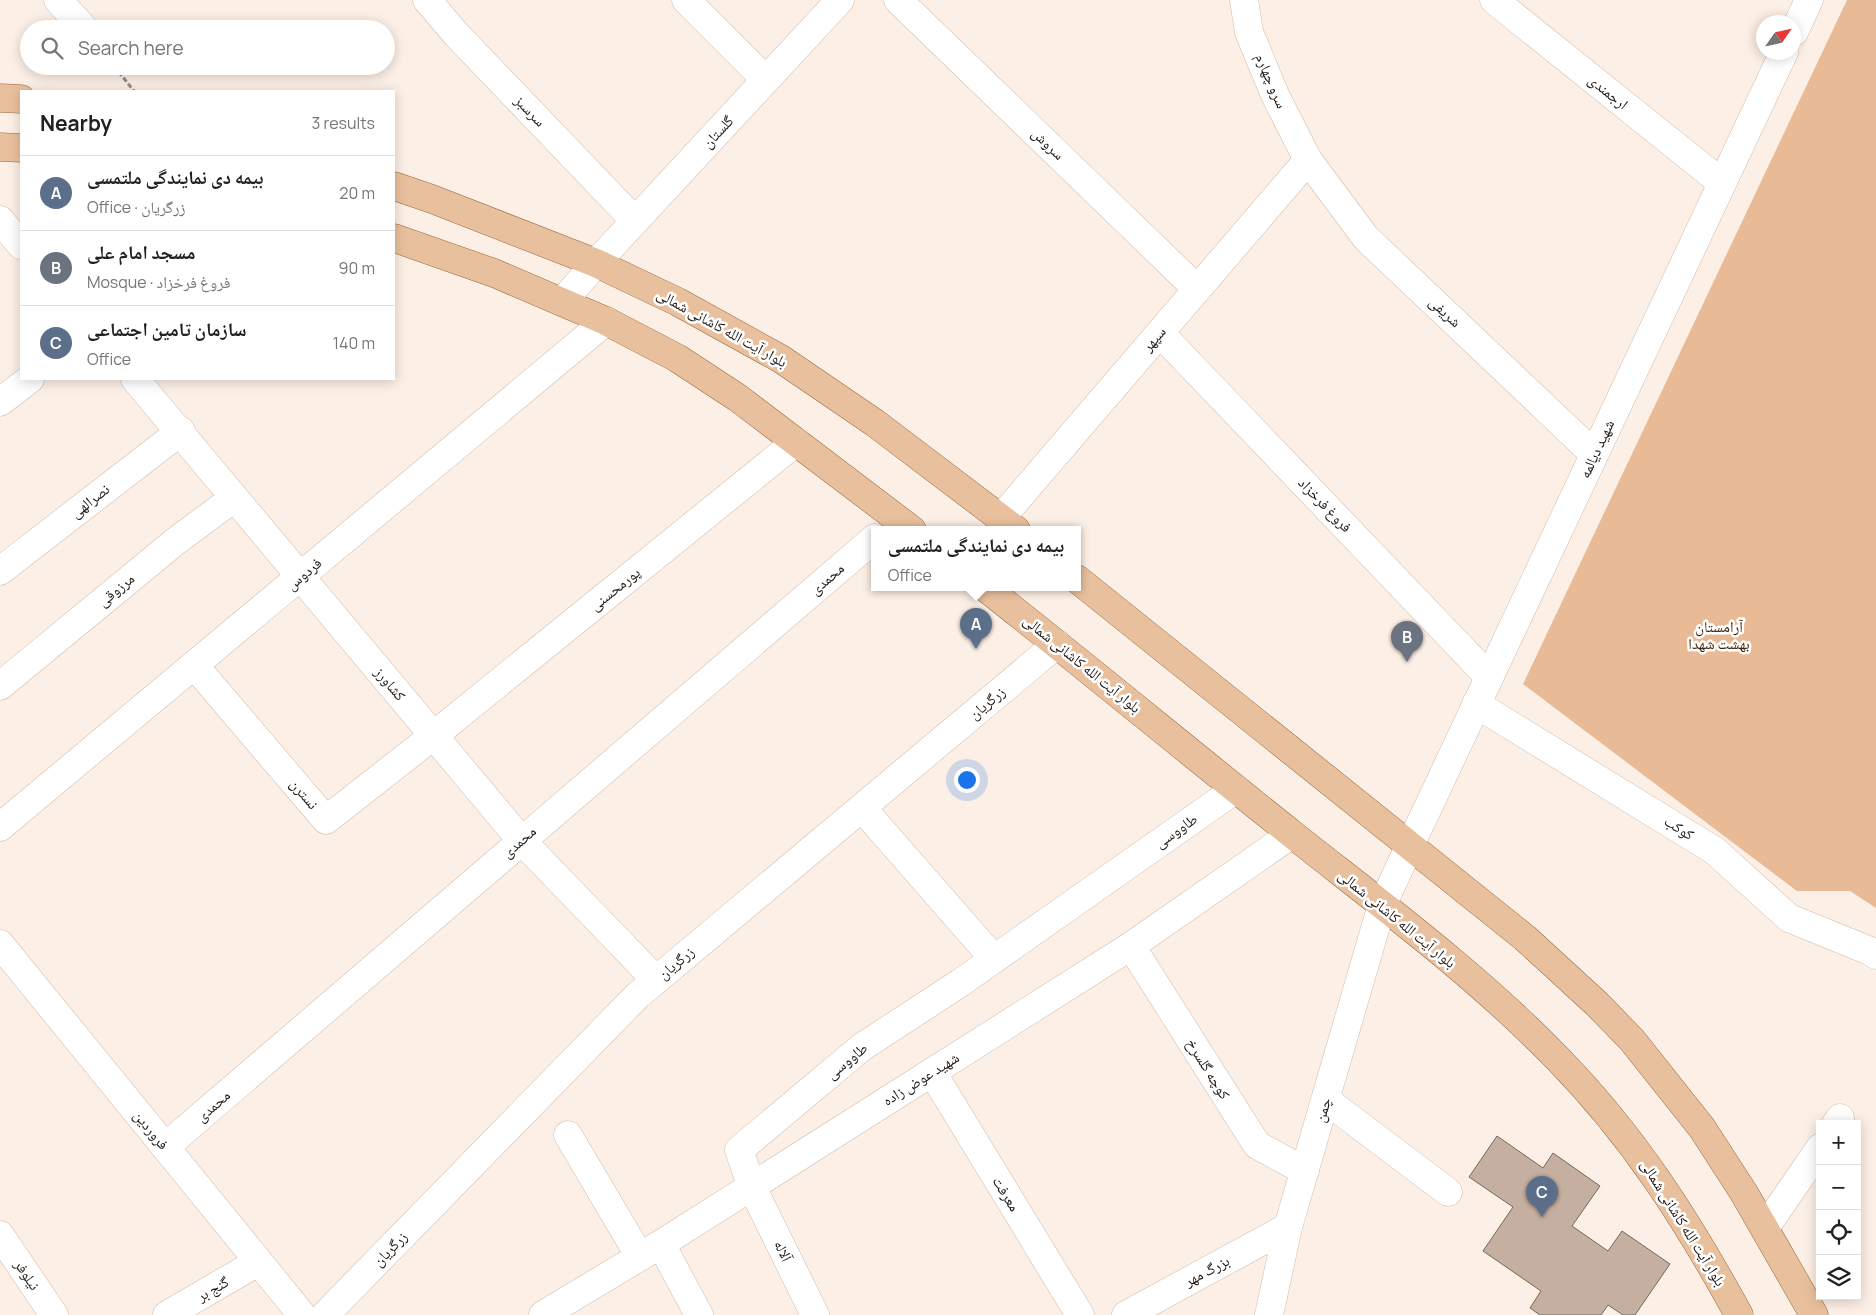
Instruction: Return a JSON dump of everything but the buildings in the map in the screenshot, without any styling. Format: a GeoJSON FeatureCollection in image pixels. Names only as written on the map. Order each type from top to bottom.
{"type":"FeatureCollection","features":[{"type":"Feature","properties":{"kind":"main road"},"geometry":{"type":"LineString","coordinates":[[0,98],[20,99]]}},
{"type":"Feature","properties":{"kind":"main road"},"geometry":{"type":"LineString","coordinates":[[0,146],[20,148]]}},
{"type":"Feature","properties":{"kind":"main road","name":"بلوار آیت الله کاشانی شمالی"},"geometry":{"type":"LineString","coordinates":[[395,186],[596,263],[678,302],[781,359],[875,423],[1008,524]]}},
{"type":"Feature","properties":{"kind":"main road"},"geometry":{"type":"LineString","coordinates":[[395,238],[494,273],[606,321],[677,358],[738,398],[796,442],[898,526]]}},
{"type":"Feature","properties":{"kind":"main road"},"geometry":{"type":"LineString","coordinates":[[1081,583],[1525,938],[1597,1004],[1632,1040],[1702,1128],[1765,1228],[1814,1315]]}},
{"type":"Feature","properties":{"kind":"main road","name":"بلوار آیت الله کاشانی شمالی"},"geometry":{"type":"LineString","coordinates":[[990,591],[1382,905],[1491,995],[1559,1059],[1608,1114],[1646,1162],[1674,1203],[1713,1268],[1738,1315]]}},
{"type":"Feature","properties":{"kind":"street"},"geometry":{"type":"LineString","coordinates":[[58,0],[76,20]]}},
{"type":"Feature","properties":{"kind":"street","name":"سرسبز"},"geometry":{"type":"LineString","coordinates":[[427,0],[456,34],[635,221]]}},
{"type":"Feature","properties":{"kind":"street"},"geometry":{"type":"LineString","coordinates":[[686,0],[766,80]]}},
{"type":"Feature","properties":{"kind":"street","name":"گلستان"},"geometry":{"type":"LineString","coordinates":[[562,302],[840,0]]}},
{"type":"Feature","properties":{"kind":"street","name":"سروش"},"geometry":{"type":"LineString","coordinates":[[898,0],[1197,289]]}},
{"type":"Feature","properties":{"kind":"street","name":"سرو چهارم"},"geometry":{"type":"LineString","coordinates":[[1244,0],[1250,32],[1275,95],[1308,160]]}},
{"type":"Feature","properties":{"kind":"street","name":"ارجمندی"},"geometry":{"type":"LineString","coordinates":[[1494,0],[1722,183]]}},
{"type":"Feature","properties":{"kind":"street"},"geometry":{"type":"LineString","coordinates":[[1801,17],[1809,0]]}},
{"type":"Feature","properties":{"kind":"street","name":"شهید دیالمه"},"geometry":{"type":"LineString","coordinates":[[1410,846],[1780,60]]}},
{"type":"Feature","properties":{"kind":"street","name":"سپهر"},"geometry":{"type":"LineString","coordinates":[[1008,524],[1160,333],[1308,160]]}},
{"type":"Feature","properties":{"kind":"street","name":"شریفی"},"geometry":{"type":"LineString","coordinates":[[1308,160],[1366,238],[1594,454]]}},
{"type":"Feature","properties":{"kind":"street"},"geometry":{"type":"LineString","coordinates":[[1,224],[20,245]]}},
{"type":"Feature","properties":{"kind":"street","name":"فردوس"},"geometry":{"type":"LineString","coordinates":[[0,827],[606,321]]}},
{"type":"Feature","properties":{"kind":"street","name":"فروغ فرخزاد"},"geometry":{"type":"LineString","coordinates":[[1160,333],[1489,677]]}},
{"type":"Feature","properties":{"kind":"street"},"geometry":{"type":"LineString","coordinates":[[0,402],[29,380]]}},
{"type":"Feature","properties":{"kind":"street","name":"کشاورز"},"geometry":{"type":"LineString","coordinates":[[136,380],[181,431],[234,498],[521,840],[656,980]]}},
{"type":"Feature","properties":{"kind":"street","name":"نصرالهی"},"geometry":{"type":"LineString","coordinates":[[0,571],[181,431]]}},
{"type":"Feature","properties":{"kind":"street","name":"پورمحسنی"},"geometry":{"type":"LineString","coordinates":[[433,736],[796,442]]}},
{"type":"Feature","properties":{"kind":"street","name":"مرزوقی"},"geometry":{"type":"LineString","coordinates":[[0,686],[176,541],[234,498]]}},
{"type":"Feature","properties":{"kind":"street","name":"محمدی"},"geometry":{"type":"LineString","coordinates":[[165,1147],[871,541]]}},
{"type":"Feature","properties":{"kind":"street","name":"زرگریان"},"geometry":{"type":"LineString","coordinates":[[326,1315],[637,996],[1057,644]]}},
{"type":"Feature","properties":{"kind":"street","name":"نسترن"},"geometry":{"type":"LineString","coordinates":[[194,665],[326,820],[433,736]]}},
{"type":"Feature","properties":{"kind":"street","name":"کوکب"},"geometry":{"type":"LineString","coordinates":[[1476,704],[1715,851],[1789,918],[1870,950],[1876,955]]}},
{"type":"Feature","properties":{"kind":"street","name":"طاووسی"},"geometry":{"type":"LineString","coordinates":[[752,1187],[739,1150],[862,1047],[994,959],[1236,789]]}},
{"type":"Feature","properties":{"kind":"street"},"geometry":{"type":"LineString","coordinates":[[862,808],[994,959]]}},
{"type":"Feature","properties":{"kind":"street","name":"شهید عوض زاده"},"geometry":{"type":"LineString","coordinates":[[543,1315],[752,1187],[1131,946],[1292,834]]}},
{"type":"Feature","properties":{"kind":"street","name":"چمن"},"geometry":{"type":"LineString","coordinates":[[1269,1315],[1288,1227],[1382,905],[1410,846]]}},
{"type":"Feature","properties":{"kind":"street","name":"فروردین"},"geometry":{"type":"LineString","coordinates":[[0,944],[302,1315]]}},
{"type":"Feature","properties":{"kind":"street","name":"کوچه گلسرخ"},"geometry":{"type":"LineString","coordinates":[[1131,946],[1257,1145],[1305,1171]]}},
{"type":"Feature","properties":{"kind":"street","name":"معرفت"},"geometry":{"type":"LineString","coordinates":[[932,1072],[1080,1315]]}},
{"type":"Feature","properties":{"kind":"street"},"geometry":{"type":"LineString","coordinates":[[1326,1100],[1448,1192]]}},
{"type":"Feature","properties":{"kind":"street"},"geometry":{"type":"LineString","coordinates":[[568,1136],[699,1315]]}},
{"type":"Feature","properties":{"kind":"street"},"geometry":{"type":"LineString","coordinates":[[1765,1228],[1816,1154]]}},
{"type":"Feature","properties":{"kind":"street","name":"آلاله"},"geometry":{"type":"LineString","coordinates":[[752,1187],[815,1315]]}},
{"type":"Feature","properties":{"kind":"street","name":"بزرگ مهر"},"geometry":{"type":"LineString","coordinates":[[1126,1315],[1288,1227]]}},
{"type":"Feature","properties":{"kind":"street","name":"نیلوفر"},"geometry":{"type":"LineString","coordinates":[[0,1235],[54,1315]]}},
{"type":"Feature","properties":{"kind":"street","name":"گنج بر"},"geometry":{"type":"LineString","coordinates":[[167,1315],[258,1262]]}},
{"type":"Feature","properties":{"kind":"path"},"geometry":{"type":"LineString","coordinates":[[121,75],[133,90]]}},
{"type":"Feature","properties":{"kind":"green space","name":"آرامستان بهشت شهدا"},"geometry":{"type":"Polygon","coordinates":[[[1847,0],[1876,0],[1876,908],[1850,891],[1797,891],[1523,684],[1847,0]]]}},
{"type":"Feature","properties":{"kind":"place","name":"بیمه دی نمایندگی ملتمسی"},"geometry":{"type":"Point","coordinates":[976,649]}},
{"type":"Feature","properties":{"kind":"place","name":"مسجد امام علی"},"geometry":{"type":"Point","coordinates":[1407,662]}},
{"type":"Feature","properties":{"kind":"place","name":"سازمان تامین اجتماعی"},"geometry":{"type":"Point","coordinates":[1542,1217]}}]}
